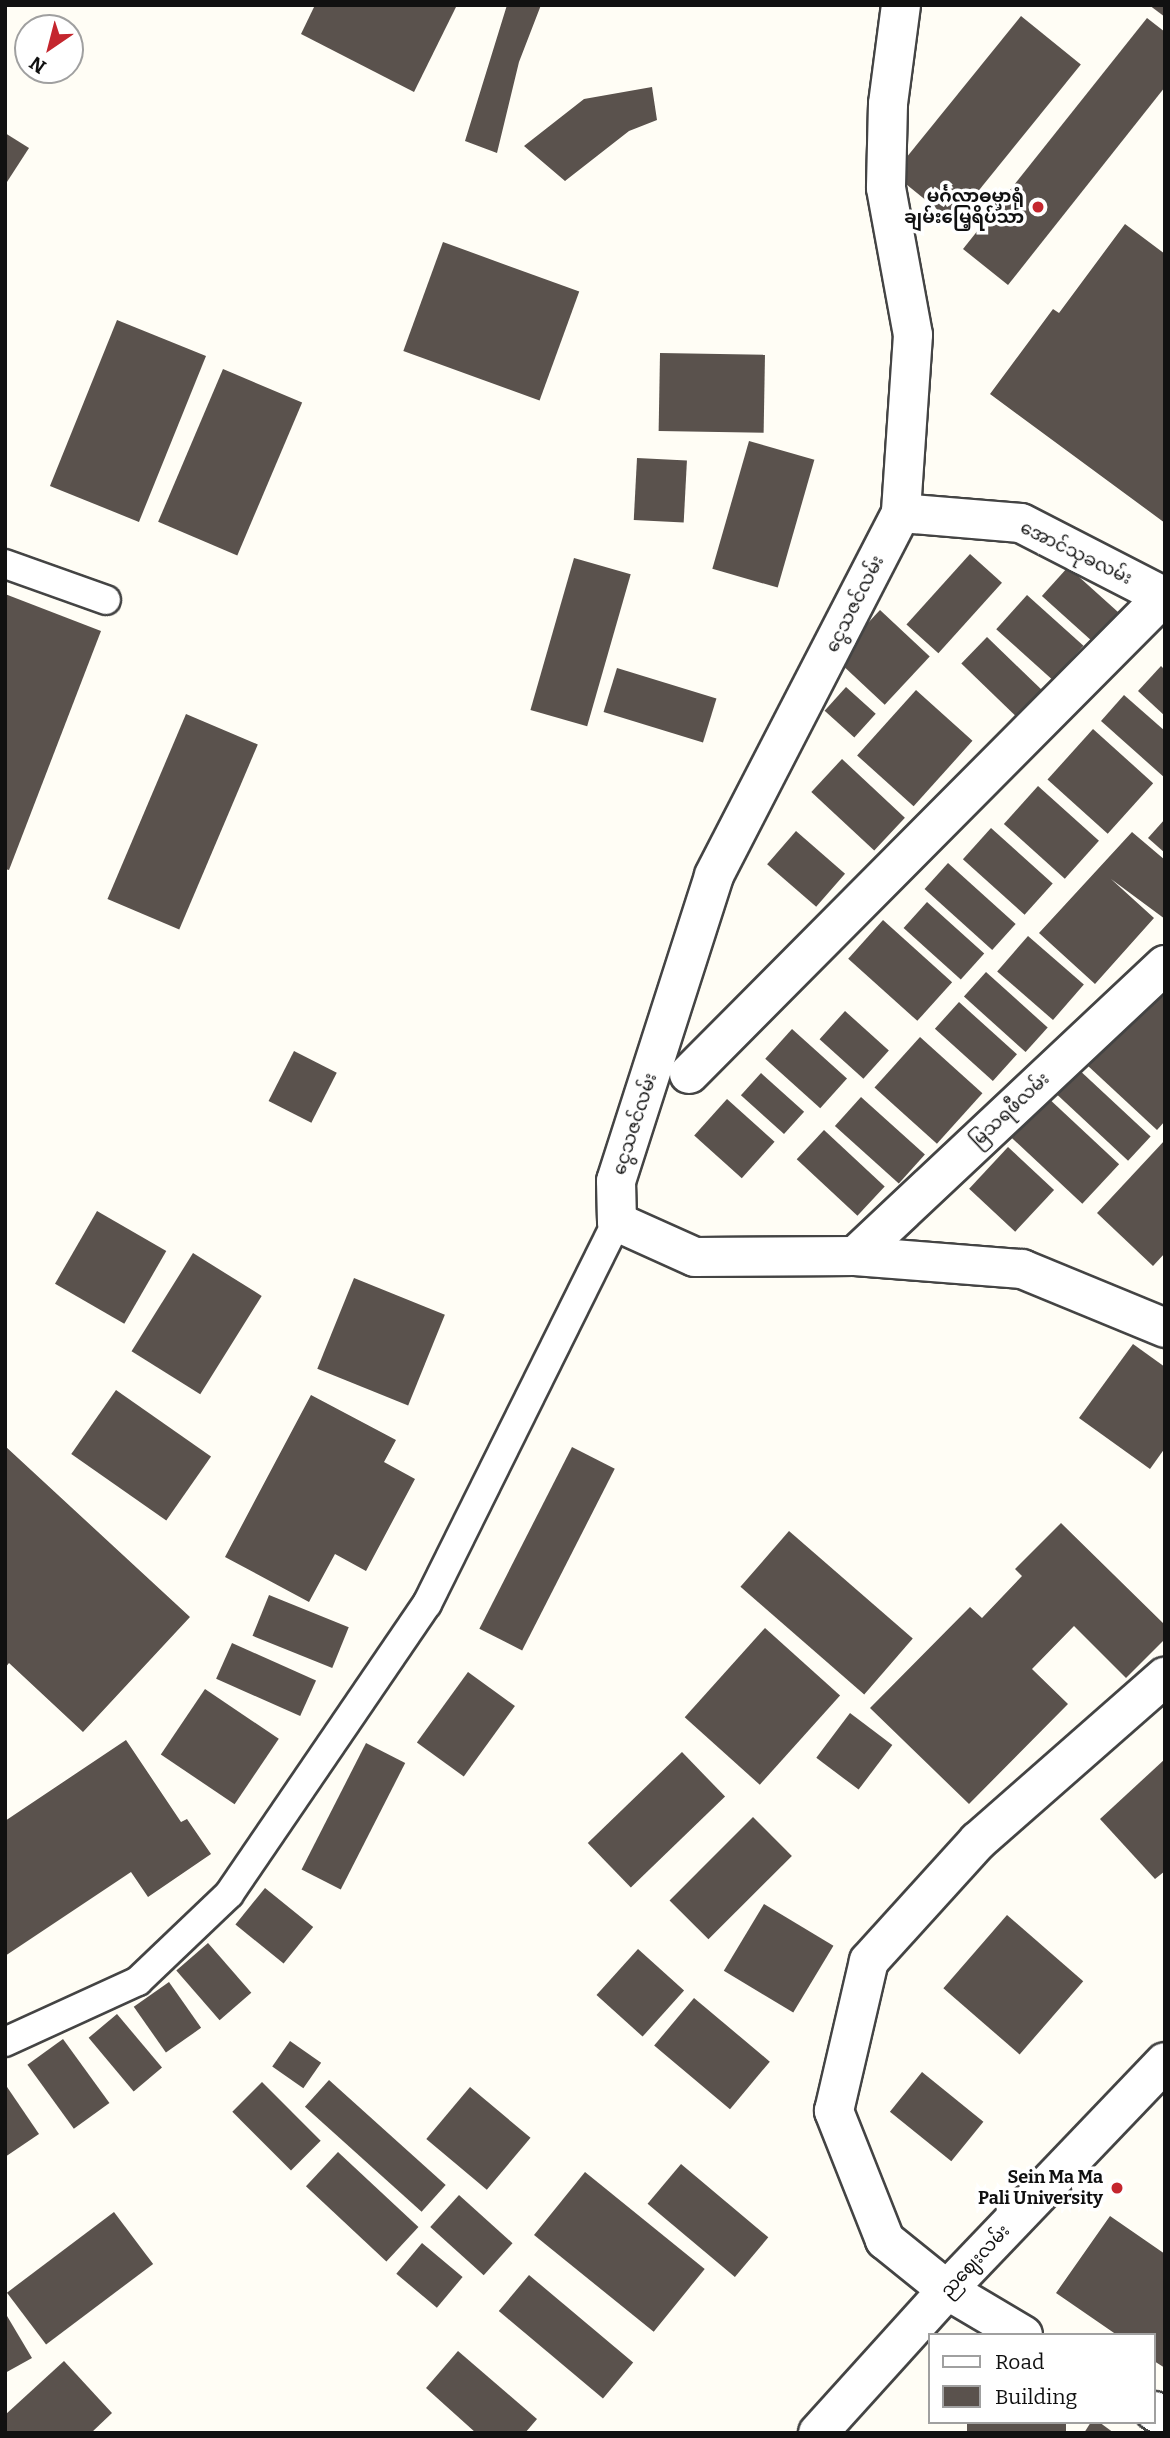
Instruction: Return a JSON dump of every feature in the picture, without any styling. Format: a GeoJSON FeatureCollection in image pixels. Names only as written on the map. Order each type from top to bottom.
{"type":"FeatureCollection","features":[{"type":"Feature","properties":{"kind":"street"},"geometry":{"type":"LineString","coordinates":[[901,5],[888,104],[886,188],[913,335],[901,513]]}},
{"type":"Feature","properties":{"kind":"street","name":"အောင်သုခလမ်း"},"geometry":{"type":"LineString","coordinates":[[901,513],[1021,523],[1164,596]]}},
{"type":"Feature","properties":{"kind":"street","name":"ငွေသဇင်လမ်း"},"geometry":{"type":"LineString","coordinates":[[617,1222],[616,1181],[714,876],[901,513]]}},
{"type":"Feature","properties":{"kind":"street"},"geometry":{"type":"LineString","coordinates":[[689,1074],[1164,596]]}},
{"type":"Feature","properties":{"kind":"street","name":"မြသရဖီလမ်း"},"geometry":{"type":"LineString","coordinates":[[855,1256],[1165,965]]}},
{"type":"Feature","properties":{"kind":"street"},"geometry":{"type":"LineString","coordinates":[[617,1222],[695,1257],[855,1256],[1022,1269],[1161,1322]]}},
{"type":"Feature","properties":{"kind":"street"},"geometry":{"type":"LineString","coordinates":[[1020,2333],[947,2290],[885,2240],[834,2111],[869,1961],[978,1842],[1165,1677]]}},
{"type":"Feature","properties":{"kind":"street","name":"ညဈေးလမ်း"},"geometry":{"type":"LineString","coordinates":[[818,2433],[947,2290],[1165,2062]]}},
{"type":"Feature","properties":{"kind":"lane"},"geometry":{"type":"LineString","coordinates":[[5,564],[106,600]]}},
{"type":"Feature","properties":{"kind":"lane"},"geometry":{"type":"LineString","coordinates":[[5,2042],[138,1981],[229,1894],[426,1604],[617,1222]]}},
{"type":"Feature","properties":{"kind":"building"},"geometry":{"type":"Polygon","coordinates":[[[315,5],[457,5],[414,92],[301,34],[315,5]]]}},
{"type":"Feature","properties":{"kind":"building"},"geometry":{"type":"Polygon","coordinates":[[[507,5],[541,5],[519,62],[497,153],[465,141],[507,5]]]}},
{"type":"Feature","properties":{"kind":"building"},"geometry":{"type":"Polygon","coordinates":[[[1149,5],[1165,5],[1165,17],[1149,5]]]}},
{"type":"Feature","properties":{"kind":"building"},"geometry":{"type":"Polygon","coordinates":[[[1021,16],[1081,64],[953,222],[893,174],[1021,16]]]}},
{"type":"Feature","properties":{"kind":"building"},"geometry":{"type":"Polygon","coordinates":[[[1147,18],[1165,32],[1165,87],[1008,285],[963,249],[1147,18]]]}},
{"type":"Feature","properties":{"kind":"building"},"geometry":{"type":"Polygon","coordinates":[[[652,87],[657,120],[629,131],[565,181],[524,146],[584,99],[652,87]]]}},
{"type":"Feature","properties":{"kind":"building"},"geometry":{"type":"Polygon","coordinates":[[[5,133],[29,148],[5,185],[5,133]]]}},
{"type":"Feature","properties":{"kind":"building"},"geometry":{"type":"Polygon","coordinates":[[[1125,224],[1165,254],[1165,523],[990,394],[1053,309],[1059,313],[1125,224]]]}},
{"type":"Feature","properties":{"kind":"building"},"geometry":{"type":"Polygon","coordinates":[[[443,242],[579,292],[540,401],[403,351],[443,242]]]}},
{"type":"Feature","properties":{"kind":"building"},"geometry":{"type":"Polygon","coordinates":[[[117,320],[206,356],[139,522],[50,486],[117,320]]]}},
{"type":"Feature","properties":{"kind":"building"},"geometry":{"type":"Polygon","coordinates":[[[660,353],[765,355],[764,433],[659,431],[660,353]]]}},
{"type":"Feature","properties":{"kind":"building"},"geometry":{"type":"Polygon","coordinates":[[[223,369],[302,403],[237,555],[158,522],[223,369]]]}},
{"type":"Feature","properties":{"kind":"building"},"geometry":{"type":"Polygon","coordinates":[[[749,441],[814,460],[778,588],[712,569],[749,441]]]}},
{"type":"Feature","properties":{"kind":"building"},"geometry":{"type":"Polygon","coordinates":[[[637,458],[687,461],[684,523],[634,520],[637,458]]]}},
{"type":"Feature","properties":{"kind":"building"},"geometry":{"type":"Polygon","coordinates":[[[970,554],[1002,583],[938,653],[906,625],[970,554]]]}},
{"type":"Feature","properties":{"kind":"building"},"geometry":{"type":"Polygon","coordinates":[[[574,558],[631,574],[587,726],[530,710],[574,558]]]}},
{"type":"Feature","properties":{"kind":"building"},"geometry":{"type":"Polygon","coordinates":[[[1068,567],[1125,619],[1099,648],[1042,596],[1068,567]]]}},
{"type":"Feature","properties":{"kind":"building"},"geometry":{"type":"Polygon","coordinates":[[[5,594],[101,631],[9,870],[5,869],[5,594]]]}},
{"type":"Feature","properties":{"kind":"building"},"geometry":{"type":"Polygon","coordinates":[[[1027,595],[1083,646],[1053,680],[996,629],[1027,595]]]}},
{"type":"Feature","properties":{"kind":"building"},"geometry":{"type":"Polygon","coordinates":[[[880,610],[930,656],[885,705],[835,658],[880,610]]]}},
{"type":"Feature","properties":{"kind":"building"},"geometry":{"type":"Polygon","coordinates":[[[987,637],[1045,693],[1020,720],[961,664],[987,637]]]}},
{"type":"Feature","properties":{"kind":"building"},"geometry":{"type":"Polygon","coordinates":[[[1161,666],[1165,670],[1165,716],[1138,691],[1161,666]]]}},
{"type":"Feature","properties":{"kind":"building"},"geometry":{"type":"Polygon","coordinates":[[[617,668],[716,698],[703,742],[604,712],[617,668]]]}},
{"type":"Feature","properties":{"kind":"building"},"geometry":{"type":"Polygon","coordinates":[[[846,687],[876,714],[854,738],[825,711],[846,687]]]}},
{"type":"Feature","properties":{"kind":"building"},"geometry":{"type":"Polygon","coordinates":[[[916,690],[972,741],[914,806],[857,755],[916,690]]]}},
{"type":"Feature","properties":{"kind":"building"},"geometry":{"type":"Polygon","coordinates":[[[1124,695],[1165,731],[1165,778],[1101,721],[1124,695]]]}},
{"type":"Feature","properties":{"kind":"building"},"geometry":{"type":"Polygon","coordinates":[[[186,714],[258,744],[179,929],[107,899],[186,714]]]}},
{"type":"Feature","properties":{"kind":"building"},"geometry":{"type":"Polygon","coordinates":[[[1093,729],[1153,783],[1108,834],[1047,780],[1093,729]]]}},
{"type":"Feature","properties":{"kind":"building"},"geometry":{"type":"Polygon","coordinates":[[[842,759],[905,818],[874,851],[811,792],[842,759]]]}},
{"type":"Feature","properties":{"kind":"building"},"geometry":{"type":"Polygon","coordinates":[[[1038,786],[1099,841],[1065,879],[1004,824],[1038,786]]]}},
{"type":"Feature","properties":{"kind":"building"},"geometry":{"type":"Polygon","coordinates":[[[1165,819],[1165,853],[1148,838],[1165,819]]]}},
{"type":"Feature","properties":{"kind":"building"},"geometry":{"type":"Polygon","coordinates":[[[991,828],[1053,884],[1025,915],[963,859],[991,828]]]}},
{"type":"Feature","properties":{"kind":"building"},"geometry":{"type":"Polygon","coordinates":[[[796,831],[845,874],[816,907],[767,864],[796,831]]]}},
{"type":"Feature","properties":{"kind":"building"},"geometry":{"type":"Polygon","coordinates":[[[1132,832],[1165,860],[1165,919],[1111,879],[1154,918],[1095,984],[1039,933],[1132,832]]]}},
{"type":"Feature","properties":{"kind":"building"},"geometry":{"type":"Polygon","coordinates":[[[948,863],[1016,924],[992,950],[925,889],[948,863]]]}},
{"type":"Feature","properties":{"kind":"building"},"geometry":{"type":"Polygon","coordinates":[[[927,902],[984,954],[961,980],[904,928],[927,902]]]}},
{"type":"Feature","properties":{"kind":"building"},"geometry":{"type":"Polygon","coordinates":[[[883,920],[952,982],[917,1021],[848,959],[883,920]]]}},
{"type":"Feature","properties":{"kind":"building"},"geometry":{"type":"Polygon","coordinates":[[[1028,936],[1084,985],[1053,1020],[997,971],[1028,936]]]}},
{"type":"Feature","properties":{"kind":"building"},"geometry":{"type":"Polygon","coordinates":[[[986,972],[1048,1028],[1026,1052],[964,997],[986,972]]]}},
{"type":"Feature","properties":{"kind":"building"},"geometry":{"type":"Polygon","coordinates":[[[1156,991],[1165,999],[1165,1121],[1157,1130],[1087,1065],[1156,991]]]}},
{"type":"Feature","properties":{"kind":"building"},"geometry":{"type":"Polygon","coordinates":[[[959,1002],[1017,1054],[993,1081],[935,1029],[959,1002]]]}},
{"type":"Feature","properties":{"kind":"building"},"geometry":{"type":"Polygon","coordinates":[[[845,1011],[889,1050],[863,1079],[820,1039],[845,1011]]]}},
{"type":"Feature","properties":{"kind":"building"},"geometry":{"type":"Polygon","coordinates":[[[792,1029],[847,1079],[820,1108],[765,1059],[792,1029]]]}},
{"type":"Feature","properties":{"kind":"building"},"geometry":{"type":"Polygon","coordinates":[[[920,1037],[982,1093],[937,1144],[874,1088],[920,1037]]]}},
{"type":"Feature","properties":{"kind":"building"},"geometry":{"type":"Polygon","coordinates":[[[294,1051],[337,1073],[311,1123],[269,1101],[294,1051]]]}},
{"type":"Feature","properties":{"kind":"building"},"geometry":{"type":"Polygon","coordinates":[[[1076,1067],[1151,1137],[1128,1161],[1053,1091],[1076,1067]]]}},
{"type":"Feature","properties":{"kind":"building"},"geometry":{"type":"Polygon","coordinates":[[[761,1073],[804,1112],[784,1134],[741,1095],[761,1073]]]}},
{"type":"Feature","properties":{"kind":"building"},"geometry":{"type":"Polygon","coordinates":[[[1046,1096],[1119,1164],[1082,1204],[1009,1135],[1046,1096]]]}},
{"type":"Feature","properties":{"kind":"building"},"geometry":{"type":"Polygon","coordinates":[[[861,1097],[925,1155],[899,1184],[835,1126],[861,1097]]]}},
{"type":"Feature","properties":{"kind":"building"},"geometry":{"type":"Polygon","coordinates":[[[727,1099],[775,1142],[742,1178],[694,1135],[727,1099]]]}},
{"type":"Feature","properties":{"kind":"building"},"geometry":{"type":"Polygon","coordinates":[[[824,1130],[885,1187],[857,1216],[797,1159],[824,1130]]]}},
{"type":"Feature","properties":{"kind":"building"},"geometry":{"type":"Polygon","coordinates":[[[1165,1140],[1165,1253],[1153,1266],[1097,1213],[1165,1140]]]}},
{"type":"Feature","properties":{"kind":"building"},"geometry":{"type":"Polygon","coordinates":[[[1008,1147],[1054,1190],[1015,1232],[969,1189],[1008,1147]]]}},
{"type":"Feature","properties":{"kind":"building"},"geometry":{"type":"Polygon","coordinates":[[[97,1211],[166,1251],[124,1324],[55,1284],[97,1211]]]}},
{"type":"Feature","properties":{"kind":"building"},"geometry":{"type":"Polygon","coordinates":[[[193,1253],[262,1296],[200,1394],[132,1351],[193,1253]]]}},
{"type":"Feature","properties":{"kind":"building"},"geometry":{"type":"Polygon","coordinates":[[[354,1278],[445,1315],[408,1406],[317,1369],[354,1278]]]}},
{"type":"Feature","properties":{"kind":"building"},"geometry":{"type":"Polygon","coordinates":[[[1133,1344],[1165,1367],[1165,1448],[1150,1469],[1079,1418],[1133,1344]]]}},
{"type":"Feature","properties":{"kind":"building"},"geometry":{"type":"Polygon","coordinates":[[[116,1390],[211,1457],[166,1520],[71,1454],[116,1390]]]}},
{"type":"Feature","properties":{"kind":"building"},"geometry":{"type":"Polygon","coordinates":[[[311,1395],[396,1440],[384,1462],[415,1479],[366,1571],[335,1554],[309,1602],[225,1557],[311,1395]]]}},
{"type":"Feature","properties":{"kind":"building"},"geometry":{"type":"Polygon","coordinates":[[[5,1446],[190,1617],[83,1732],[9,1663],[5,1668],[5,1446]]]}},
{"type":"Feature","properties":{"kind":"building"},"geometry":{"type":"Polygon","coordinates":[[[572,1447],[615,1469],[522,1651],[479,1629],[572,1447]]]}},
{"type":"Feature","properties":{"kind":"building"},"geometry":{"type":"Polygon","coordinates":[[[1061,1523],[1165,1625],[1165,1639],[1126,1678],[1074,1626],[1032,1669],[1068,1704],[969,1804],[870,1708],[970,1607],[982,1618],[1022,1576],[1015,1569],[1061,1523]]]}},
{"type":"Feature","properties":{"kind":"building"},"geometry":{"type":"Polygon","coordinates":[[[789,1531],[913,1639],[864,1694],[740,1587],[789,1531]]]}},
{"type":"Feature","properties":{"kind":"building"},"geometry":{"type":"Polygon","coordinates":[[[269,1595],[349,1627],[332,1668],[253,1636],[269,1595]]]}},
{"type":"Feature","properties":{"kind":"building"},"geometry":{"type":"Polygon","coordinates":[[[765,1628],[840,1696],[760,1785],[685,1717],[765,1628]]]}},
{"type":"Feature","properties":{"kind":"building"},"geometry":{"type":"Polygon","coordinates":[[[232,1643],[316,1680],[300,1716],[216,1679],[232,1643]]]}},
{"type":"Feature","properties":{"kind":"building"},"geometry":{"type":"Polygon","coordinates":[[[468,1672],[515,1706],[464,1776],[417,1742],[468,1672]]]}},
{"type":"Feature","properties":{"kind":"building"},"geometry":{"type":"Polygon","coordinates":[[[205,1689],[279,1739],[235,1804],[161,1754],[205,1689]]]}},
{"type":"Feature","properties":{"kind":"building"},"geometry":{"type":"Polygon","coordinates":[[[850,1713],[892,1745],[859,1790],[816,1758],[850,1713]]]}},
{"type":"Feature","properties":{"kind":"building"},"geometry":{"type":"Polygon","coordinates":[[[126,1740],[181,1822],[187,1819],[211,1854],[148,1897],[131,1872],[5,1956],[5,1821],[126,1740]]]}},
{"type":"Feature","properties":{"kind":"building"},"geometry":{"type":"Polygon","coordinates":[[[366,1743],[405,1763],[341,1889],[302,1870],[366,1743]]]}},
{"type":"Feature","properties":{"kind":"building"},"geometry":{"type":"Polygon","coordinates":[[[682,1752],[725,1797],[631,1888],[588,1843],[682,1752]]]}},
{"type":"Feature","properties":{"kind":"building"},"geometry":{"type":"Polygon","coordinates":[[[1165,1759],[1165,1871],[1155,1879],[1100,1819],[1165,1759]]]}},
{"type":"Feature","properties":{"kind":"building"},"geometry":{"type":"Polygon","coordinates":[[[753,1817],[792,1856],[708,1939],[670,1900],[753,1817]]]}},
{"type":"Feature","properties":{"kind":"building"},"geometry":{"type":"Polygon","coordinates":[[[265,1888],[313,1927],[284,1964],[235,1925],[265,1888]]]}},
{"type":"Feature","properties":{"kind":"building"},"geometry":{"type":"Polygon","coordinates":[[[764,1904],[833,1946],[793,2013],[724,1971],[764,1904]]]}},
{"type":"Feature","properties":{"kind":"building"},"geometry":{"type":"Polygon","coordinates":[[[1007,1915],[1083,1981],[1020,2054],[943,1988],[1007,1915]]]}},
{"type":"Feature","properties":{"kind":"building"},"geometry":{"type":"Polygon","coordinates":[[[208,1943],[251,1993],[220,2020],[176,1971],[208,1943]]]}},
{"type":"Feature","properties":{"kind":"building"},"geometry":{"type":"Polygon","coordinates":[[[638,1949],[684,1990],[643,2037],[597,1995],[638,1949]]]}},
{"type":"Feature","properties":{"kind":"building"},"geometry":{"type":"Polygon","coordinates":[[[169,1982],[201,2028],[166,2053],[134,2007],[169,1982]]]}},
{"type":"Feature","properties":{"kind":"building"},"geometry":{"type":"Polygon","coordinates":[[[694,1998],[770,2062],[730,2109],[654,2045],[694,1998]]]}},
{"type":"Feature","properties":{"kind":"building"},"geometry":{"type":"Polygon","coordinates":[[[117,2014],[162,2068],[134,2091],[89,2038],[117,2014]]]}},
{"type":"Feature","properties":{"kind":"building"},"geometry":{"type":"Polygon","coordinates":[[[63,2039],[109,2103],[74,2129],[27,2065],[63,2039]]]}},
{"type":"Feature","properties":{"kind":"building"},"geometry":{"type":"Polygon","coordinates":[[[290,2041],[321,2063],[303,2088],[272,2066],[290,2041]]]}},
{"type":"Feature","properties":{"kind":"building"},"geometry":{"type":"Polygon","coordinates":[[[922,2072],[983,2122],[951,2161],[890,2112],[922,2072]]]}},
{"type":"Feature","properties":{"kind":"building"},"geometry":{"type":"Polygon","coordinates":[[[329,2080],[446,2185],[422,2212],[305,2107],[329,2080]]]}},
{"type":"Feature","properties":{"kind":"building"},"geometry":{"type":"Polygon","coordinates":[[[262,2082],[321,2141],[291,2170],[232,2112],[262,2082]]]}},
{"type":"Feature","properties":{"kind":"building"},"geometry":{"type":"Polygon","coordinates":[[[5,2084],[39,2134],[5,2157],[5,2084]]]}},
{"type":"Feature","properties":{"kind":"building"},"geometry":{"type":"Polygon","coordinates":[[[470,2087],[531,2138],[487,2190],[426,2139],[470,2087]]]}},
{"type":"Feature","properties":{"kind":"building"},"geometry":{"type":"Polygon","coordinates":[[[338,2152],[418,2227],[386,2261],[306,2186],[338,2152]]]}},
{"type":"Feature","properties":{"kind":"building"},"geometry":{"type":"Polygon","coordinates":[[[681,2164],[768,2237],[735,2277],[648,2204],[681,2164]]]}},
{"type":"Feature","properties":{"kind":"building"},"geometry":{"type":"Polygon","coordinates":[[[585,2172],[705,2269],[654,2332],[534,2235],[585,2172]]]}},
{"type":"Feature","properties":{"kind":"building"},"geometry":{"type":"Polygon","coordinates":[[[459,2195],[513,2243],[484,2275],[430,2227],[459,2195]]]}},
{"type":"Feature","properties":{"kind":"building"},"geometry":{"type":"Polygon","coordinates":[[[114,2212],[153,2264],[46,2345],[7,2293],[114,2212]]]}},
{"type":"Feature","properties":{"kind":"building"},"geometry":{"type":"Polygon","coordinates":[[[1110,2216],[1165,2254],[1165,2368],[1156,2362],[1156,2333],[1114,2333],[1056,2293],[1110,2216]]]}},
{"type":"Feature","properties":{"kind":"building"},"geometry":{"type":"Polygon","coordinates":[[[422,2243],[463,2277],[437,2308],[396,2274],[422,2243]]]}},
{"type":"Feature","properties":{"kind":"building"},"geometry":{"type":"Polygon","coordinates":[[[529,2275],[633,2362],[603,2398],[499,2311],[529,2275]]]}},
{"type":"Feature","properties":{"kind":"building"},"geometry":{"type":"Polygon","coordinates":[[[7,2316],[32,2358],[5,2373],[5,2317],[7,2316]]]}},
{"type":"Feature","properties":{"kind":"building"},"geometry":{"type":"Polygon","coordinates":[[[458,2351],[537,2419],[525,2433],[476,2433],[426,2388],[458,2351]]]}},
{"type":"Feature","properties":{"kind":"building"},"geometry":{"type":"Polygon","coordinates":[[[64,2361],[112,2413],[91,2433],[5,2433],[5,2415],[64,2361]]]}},
{"type":"Feature","properties":{"kind":"building"},"geometry":{"type":"Polygon","coordinates":[[[967,2424],[1066,2424],[1066,2433],[967,2433],[967,2424]]]}},
{"type":"Feature","properties":{"kind":"building"},"geometry":{"type":"Polygon","coordinates":[[[1090,2424],[1102,2424],[1114,2433],[1084,2433],[1090,2424]]]}},
{"type":"Feature","properties":{"kind":"place","name":"မင်္ဂလာဓမ္မာရုံ ချမ်းမြေ့ရိပ်သာ"},"geometry":{"type":"Point","coordinates":[1038,207]}},
{"type":"Feature","properties":{"kind":"place","name":"Sein Ma Ma Pali University"},"geometry":{"type":"Point","coordinates":[1117,2188]}}]}
